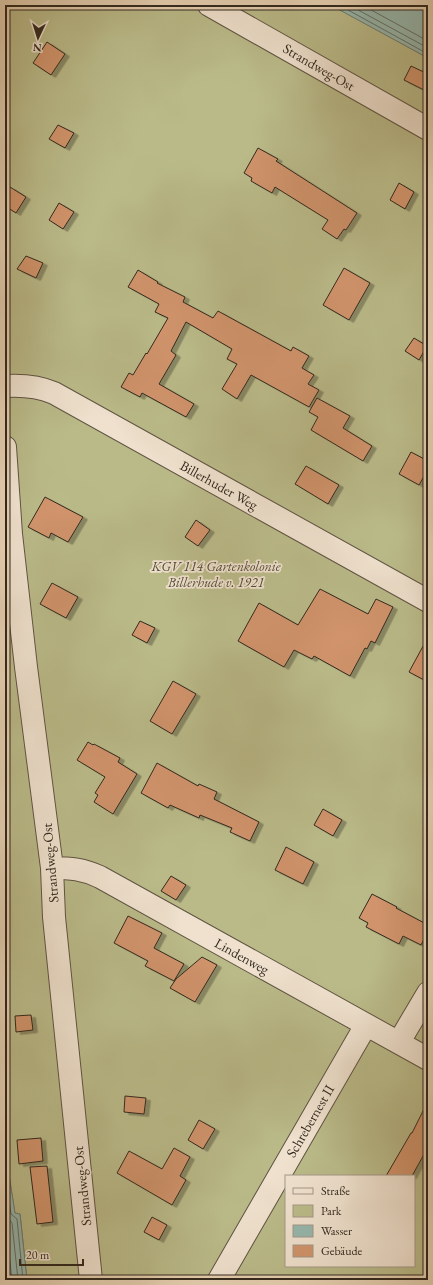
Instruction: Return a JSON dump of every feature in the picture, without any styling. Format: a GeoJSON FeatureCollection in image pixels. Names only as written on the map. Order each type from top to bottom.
{"type":"FeatureCollection","features":[{"type":"Feature","properties":{"kind":"lane","name":"Strandweg-Ost"},"geometry":{"type":"LineString","coordinates":[[209,5],[428,129]]}},
{"type":"Feature","properties":{"kind":"lane","name":"Billerhuder Weg"},"geometry":{"type":"LineString","coordinates":[[5,386],[34,386],[54,393],[428,601]]}},
{"type":"Feature","properties":{"kind":"lane","name":"Strandweg-Ost"},"geometry":{"type":"LineString","coordinates":[[5,447],[11,534],[25,660],[52,868],[54,917],[91,1280]]}},
{"type":"Feature","properties":{"kind":"lane","name":"Lindenweg"},"geometry":{"type":"LineString","coordinates":[[52,868],[80,869],[100,877],[428,1059]]}},
{"type":"Feature","properties":{"kind":"lane"},"geometry":{"type":"LineString","coordinates":[[399,1042],[428,993]]}},
{"type":"Feature","properties":{"kind":"lane","name":"Schrebernest II"},"geometry":{"type":"LineString","coordinates":[[219,1280],[366,1025]]}},
{"type":"Feature","properties":{"kind":"green space","name":"KGV 114 Gartenkolonie Billerhude v. 1921"},"geometry":{"type":"Polygon","coordinates":[[[5,5],[332,5],[428,58],[428,1280],[27,1280],[20,1214],[15,1214],[5,1150],[5,1111],[7,1108],[5,1090],[5,5]]]}},
{"type":"Feature","properties":{"kind":"water"},"geometry":{"type":"Polygon","coordinates":[[[332,5],[428,5],[428,58],[336,8],[332,5]]]}},
{"type":"Feature","properties":{"kind":"water"},"geometry":{"type":"Polygon","coordinates":[[[5,1150],[15,1213],[20,1214],[27,1280],[5,1280],[5,1150]]]}},
{"type":"Feature","properties":{"kind":"building"},"geometry":{"type":"Polygon","coordinates":[[[47,42],[65,54],[51,75],[33,63],[47,42]]]}},
{"type":"Feature","properties":{"kind":"building"},"geometry":{"type":"Polygon","coordinates":[[[411,66],[428,74],[428,92],[404,80],[411,66]]]}},
{"type":"Feature","properties":{"kind":"building"},"geometry":{"type":"Polygon","coordinates":[[[58,125],[74,133],[65,148],[49,139],[58,125]]]}},
{"type":"Feature","properties":{"kind":"building"},"geometry":{"type":"Polygon","coordinates":[[[258,148],[278,159],[276,161],[357,213],[346,230],[344,229],[337,239],[322,229],[328,220],[275,187],[272,193],[251,181],[252,178],[244,173],[258,148]]]}},
{"type":"Feature","properties":{"kind":"building"},"geometry":{"type":"Polygon","coordinates":[[[399,183],[414,192],[405,209],[390,200],[399,183]]]}},
{"type":"Feature","properties":{"kind":"building"},"geometry":{"type":"Polygon","coordinates":[[[10,187],[26,197],[16,213],[5,206],[5,196],[10,187]]]}},
{"type":"Feature","properties":{"kind":"building"},"geometry":{"type":"Polygon","coordinates":[[[59,203],[74,212],[63,229],[49,220],[59,203]]]}},
{"type":"Feature","properties":{"kind":"building"},"geometry":{"type":"Polygon","coordinates":[[[26,256],[43,263],[36,278],[17,269],[26,256]]]}},
{"type":"Feature","properties":{"kind":"building"},"geometry":{"type":"Polygon","coordinates":[[[344,268],[370,283],[349,320],[323,305],[344,268]]]}},
{"type":"Feature","properties":{"kind":"building"},"geometry":{"type":"Polygon","coordinates":[[[138,270],[158,282],[157,283],[185,297],[183,302],[213,318],[218,311],[291,351],[293,347],[309,356],[302,368],[314,375],[308,384],[319,390],[309,407],[251,375],[237,399],[222,389],[237,364],[227,359],[232,349],[186,322],[171,351],[176,355],[159,384],[194,404],[186,417],[142,393],[140,397],[121,387],[129,373],[133,375],[168,318],[155,312],[159,304],[128,287],[138,270]]]}},
{"type":"Feature","properties":{"kind":"building"},"geometry":{"type":"Polygon","coordinates":[[[414,338],[427,346],[419,360],[405,351],[414,338]]]}},
{"type":"Feature","properties":{"kind":"building"},"geometry":{"type":"Polygon","coordinates":[[[317,398],[350,416],[343,428],[372,446],[363,461],[311,430],[318,417],[309,412],[317,398]]]}},
{"type":"Feature","properties":{"kind":"building"},"geometry":{"type":"Polygon","coordinates":[[[411,452],[428,461],[428,469],[419,485],[399,474],[411,452]]]}},
{"type":"Feature","properties":{"kind":"building"},"geometry":{"type":"Polygon","coordinates":[[[306,466],[339,485],[328,504],[295,484],[306,466]]]}},
{"type":"Feature","properties":{"kind":"building"},"geometry":{"type":"Polygon","coordinates":[[[45,497],[83,517],[68,542],[51,533],[49,538],[28,527],[45,497]]]}},
{"type":"Feature","properties":{"kind":"building"},"geometry":{"type":"Polygon","coordinates":[[[196,520],[210,530],[198,546],[185,537],[196,520]]]}},
{"type":"Feature","properties":{"kind":"building"},"geometry":{"type":"Polygon","coordinates":[[[52,583],[78,597],[66,618],[40,604],[52,583]]]}},
{"type":"Feature","properties":{"kind":"building"},"geometry":{"type":"Polygon","coordinates":[[[320,589],[368,614],[376,599],[393,607],[375,643],[371,641],[367,649],[365,648],[350,676],[314,656],[312,659],[294,650],[284,667],[238,641],[259,603],[298,625],[320,589]]]}},
{"type":"Feature","properties":{"kind":"building"},"geometry":{"type":"Polygon","coordinates":[[[140,621],[155,628],[147,643],[132,635],[140,621]]]}},
{"type":"Feature","properties":{"kind":"building"},"geometry":{"type":"Polygon","coordinates":[[[428,637],[428,682],[409,672],[428,637]]]}},
{"type":"Feature","properties":{"kind":"building"},"geometry":{"type":"Polygon","coordinates":[[[173,681],[196,694],[172,734],[150,721],[173,681]]]}},
{"type":"Feature","properties":{"kind":"building"},"geometry":{"type":"Polygon","coordinates":[[[88,742],[120,758],[118,762],[137,774],[113,814],[94,802],[98,795],[95,793],[105,777],[77,760],[88,742]]]}},
{"type":"Feature","properties":{"kind":"building"},"geometry":{"type":"Polygon","coordinates":[[[157,763],[198,786],[199,784],[217,792],[214,799],[259,822],[250,841],[230,832],[232,828],[200,815],[199,818],[170,805],[168,808],[141,793],[157,763]]]}},
{"type":"Feature","properties":{"kind":"building"},"geometry":{"type":"Polygon","coordinates":[[[323,809],[342,820],[333,836],[314,825],[323,809]]]}},
{"type":"Feature","properties":{"kind":"building"},"geometry":{"type":"Polygon","coordinates":[[[286,847],[314,862],[303,884],[275,870],[286,847]]]}},
{"type":"Feature","properties":{"kind":"building"},"geometry":{"type":"Polygon","coordinates":[[[171,876],[186,885],[176,900],[161,891],[171,876]]]}},
{"type":"Feature","properties":{"kind":"building"},"geometry":{"type":"Polygon","coordinates":[[[372,894],[428,925],[428,931],[421,945],[403,936],[399,944],[366,927],[368,923],[359,918],[372,894]]]}},
{"type":"Feature","properties":{"kind":"building"},"geometry":{"type":"Polygon","coordinates":[[[128,916],[162,933],[154,948],[184,964],[174,981],[145,966],[148,961],[114,943],[128,916]]]}},
{"type":"Feature","properties":{"kind":"building"},"geometry":{"type":"Polygon","coordinates":[[[202,957],[217,965],[195,1002],[170,988],[176,979],[202,957]]]}},
{"type":"Feature","properties":{"kind":"building"},"geometry":{"type":"Polygon","coordinates":[[[31,1015],[33,1030],[16,1032],[15,1016],[31,1015]]]}},
{"type":"Feature","properties":{"kind":"building"},"geometry":{"type":"Polygon","coordinates":[[[125,1096],[146,1098],[144,1114],[124,1112],[125,1096]]]}},
{"type":"Feature","properties":{"kind":"building"},"geometry":{"type":"Polygon","coordinates":[[[428,1101],[428,1147],[413,1175],[387,1175],[411,1133],[428,1101]]]}},
{"type":"Feature","properties":{"kind":"building"},"geometry":{"type":"Polygon","coordinates":[[[199,1120],[215,1129],[203,1149],[188,1140],[199,1120]]]}},
{"type":"Feature","properties":{"kind":"building"},"geometry":{"type":"Polygon","coordinates":[[[41,1138],[43,1161],[19,1164],[17,1140],[41,1138]]]}},
{"type":"Feature","properties":{"kind":"building"},"geometry":{"type":"Polygon","coordinates":[[[174,1148],[190,1157],[180,1176],[186,1180],[172,1205],[117,1173],[129,1151],[162,1169],[174,1148]]]}},
{"type":"Feature","properties":{"kind":"building"},"geometry":{"type":"Polygon","coordinates":[[[47,1166],[53,1222],[37,1224],[30,1167],[47,1166]]]}},
{"type":"Feature","properties":{"kind":"building"},"geometry":{"type":"Polygon","coordinates":[[[152,1217],[167,1225],[159,1240],[144,1232],[152,1217]]]}}]}
